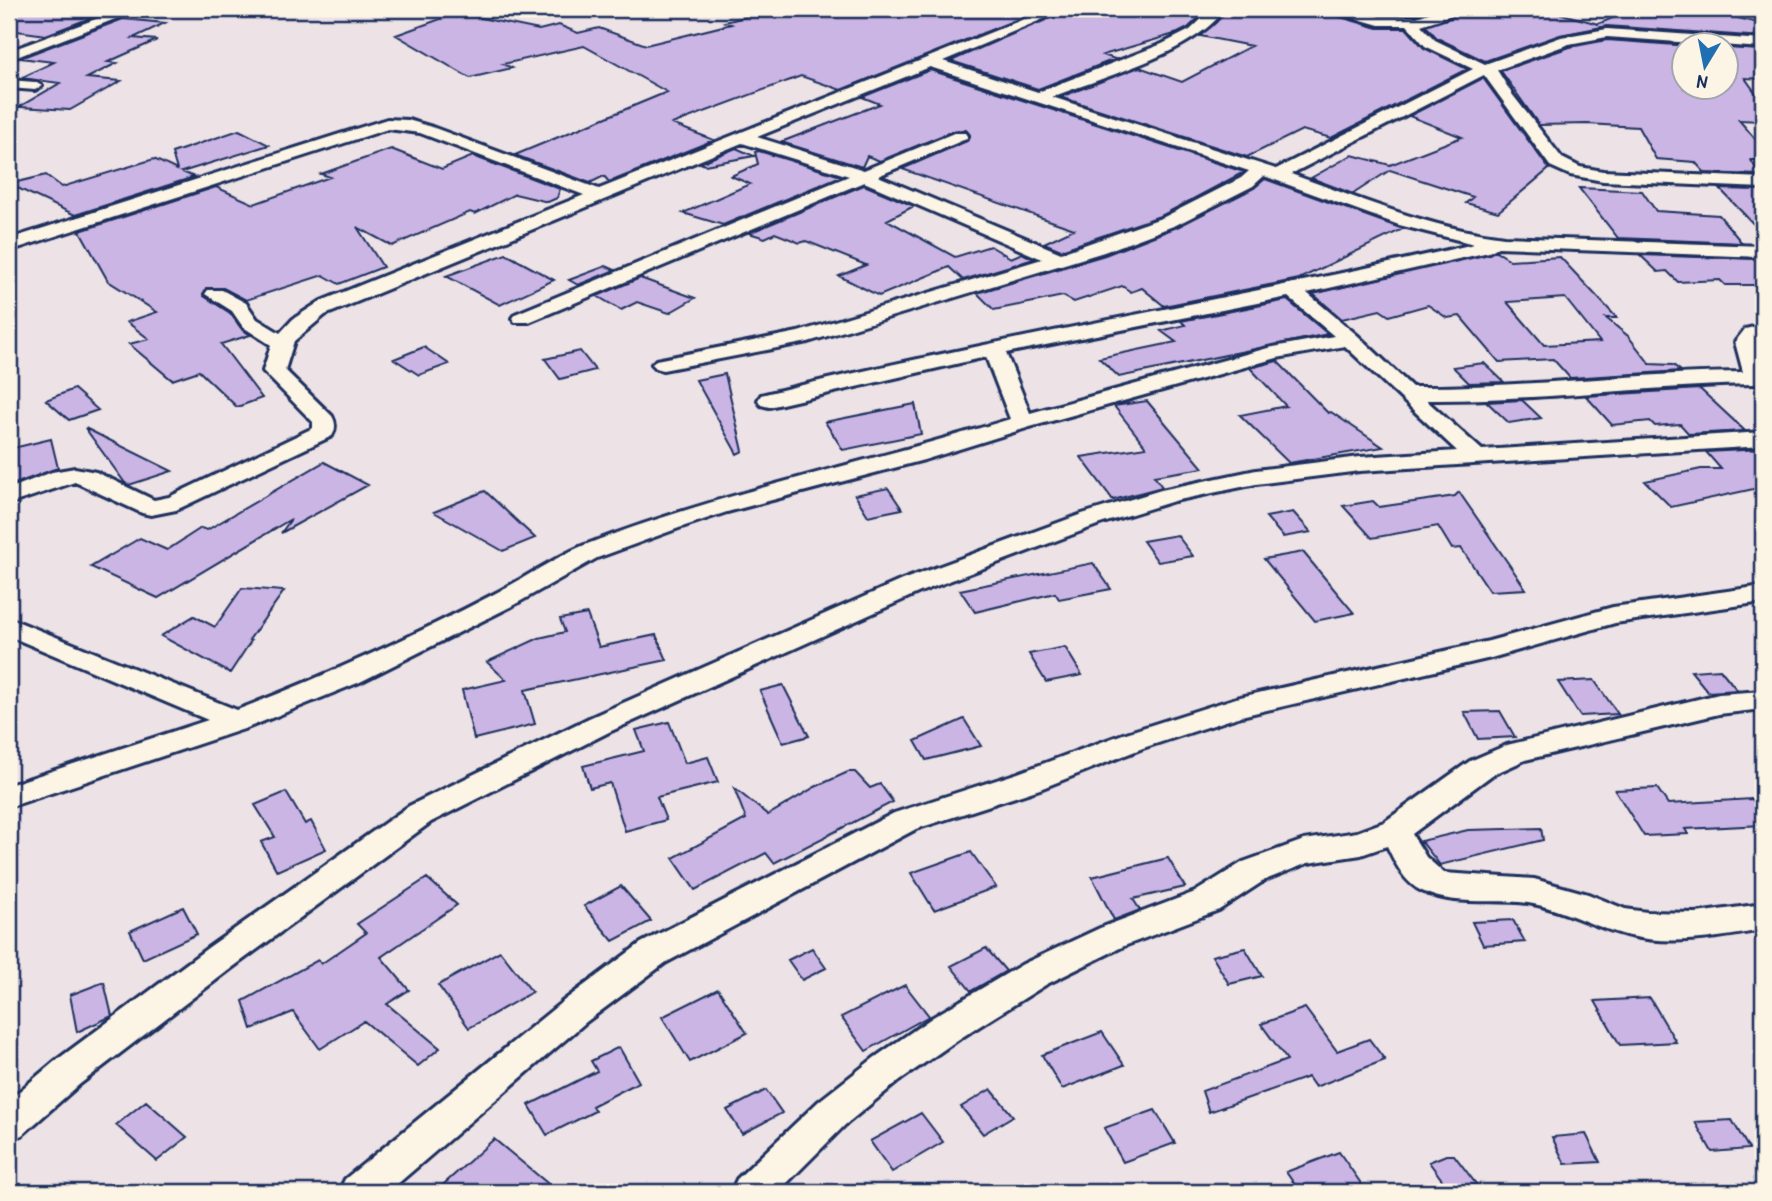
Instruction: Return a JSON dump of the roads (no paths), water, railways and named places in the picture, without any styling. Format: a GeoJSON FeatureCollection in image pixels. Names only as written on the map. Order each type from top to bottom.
{"type":"FeatureCollection","features":[{"type":"Feature","properties":{"kind":"street"},"geometry":{"type":"LineString","coordinates":[[9,56],[134,9]]}},
{"type":"Feature","properties":{"kind":"street"},"geometry":{"type":"LineString","coordinates":[[9,497],[60,477],[75,475],[89,477],[151,508],[176,503],[324,431],[324,421],[274,371],[275,359],[282,344],[303,319],[328,305],[1059,9]]}},
{"type":"Feature","properties":{"kind":"street"},"geometry":{"type":"LineString","coordinates":[[1036,98],[1167,47],[1195,33],[1219,9]]}},
{"type":"Feature","properties":{"kind":"street"},"geometry":{"type":"LineString","coordinates":[[1339,9],[1379,21],[1417,21],[1456,9]]}},
{"type":"Feature","properties":{"kind":"street"},"geometry":{"type":"LineString","coordinates":[[1417,21],[1413,24],[1430,43],[1494,74],[1504,95],[1556,162],[1566,168],[1603,176],[1763,183]]}},
{"type":"Feature","properties":{"kind":"street"},"geometry":{"type":"LineString","coordinates":[[663,364],[800,338],[1059,259],[1170,221],[1483,70],[1566,40],[1607,33],[1763,44]]}},
{"type":"Feature","properties":{"kind":"street"},"geometry":{"type":"LineString","coordinates":[[930,62],[1269,172],[1405,221],[1461,237],[1504,242],[1763,251]]}},
{"type":"Feature","properties":{"kind":"street"},"geometry":{"type":"LineString","coordinates":[[9,84],[35,86]]}},
{"type":"Feature","properties":{"kind":"street"},"geometry":{"type":"LineString","coordinates":[[9,245],[387,124],[408,125],[426,130],[598,195]]}},
{"type":"Feature","properties":{"kind":"street"},"geometry":{"type":"LineString","coordinates":[[522,318],[960,136]]}},
{"type":"Feature","properties":{"kind":"street"},"geometry":{"type":"LineString","coordinates":[[739,137],[862,175],[1059,259]]}},
{"type":"Feature","properties":{"kind":"street"},"geometry":{"type":"LineString","coordinates":[[769,400],[864,376],[1389,271],[1504,242]]}},
{"type":"Feature","properties":{"kind":"street"},"geometry":{"type":"LineString","coordinates":[[1292,290],[1350,339],[1478,457]]}},
{"type":"Feature","properties":{"kind":"street"},"geometry":{"type":"LineString","coordinates":[[215,294],[239,307],[250,323],[282,344]]}},
{"type":"Feature","properties":{"kind":"street"},"geometry":{"type":"LineString","coordinates":[[1406,393],[1485,394],[1677,379],[1755,378],[1745,342],[1752,333],[1763,331]]}},
{"type":"Feature","properties":{"kind":"street"},"geometry":{"type":"LineString","coordinates":[[9,796],[237,721],[362,670],[503,600],[588,553],[718,507],[916,455],[1022,422],[1275,352],[1350,339]]}},
{"type":"Feature","properties":{"kind":"street"},"geometry":{"type":"LineString","coordinates":[[995,350],[1022,422]]}},
{"type":"Feature","properties":{"kind":"street"},"geometry":{"type":"LineString","coordinates":[[9,1123],[67,1073],[210,965],[420,814],[599,725],[911,586],[1091,519],[1169,495],[1256,477],[1360,464],[1763,439]]}},
{"type":"Feature","properties":{"kind":"street"},"geometry":{"type":"LineString","coordinates":[[359,1192],[574,1012],[653,953],[905,821],[1029,781],[1133,741],[1236,708],[1491,649],[1613,615],[1763,594]]}},
{"type":"Feature","properties":{"kind":"street"},"geometry":{"type":"LineString","coordinates":[[9,626],[237,721]]}},
{"type":"Feature","properties":{"kind":"street"},"geometry":{"type":"LineString","coordinates":[[765,1187],[832,1113],[887,1069],[946,1028],[1035,974],[1112,937],[1207,901],[1254,871],[1304,852],[1361,843],[1395,830],[1481,768],[1517,752],[1719,704],[1763,700]]}},
{"type":"Feature","properties":{"kind":"street"},"geometry":{"type":"LineString","coordinates":[[1395,830],[1408,857],[1420,872],[1431,882],[1445,886],[1523,890],[1568,900],[1627,922],[1653,927],[1690,928],[1763,917]]}}]}
